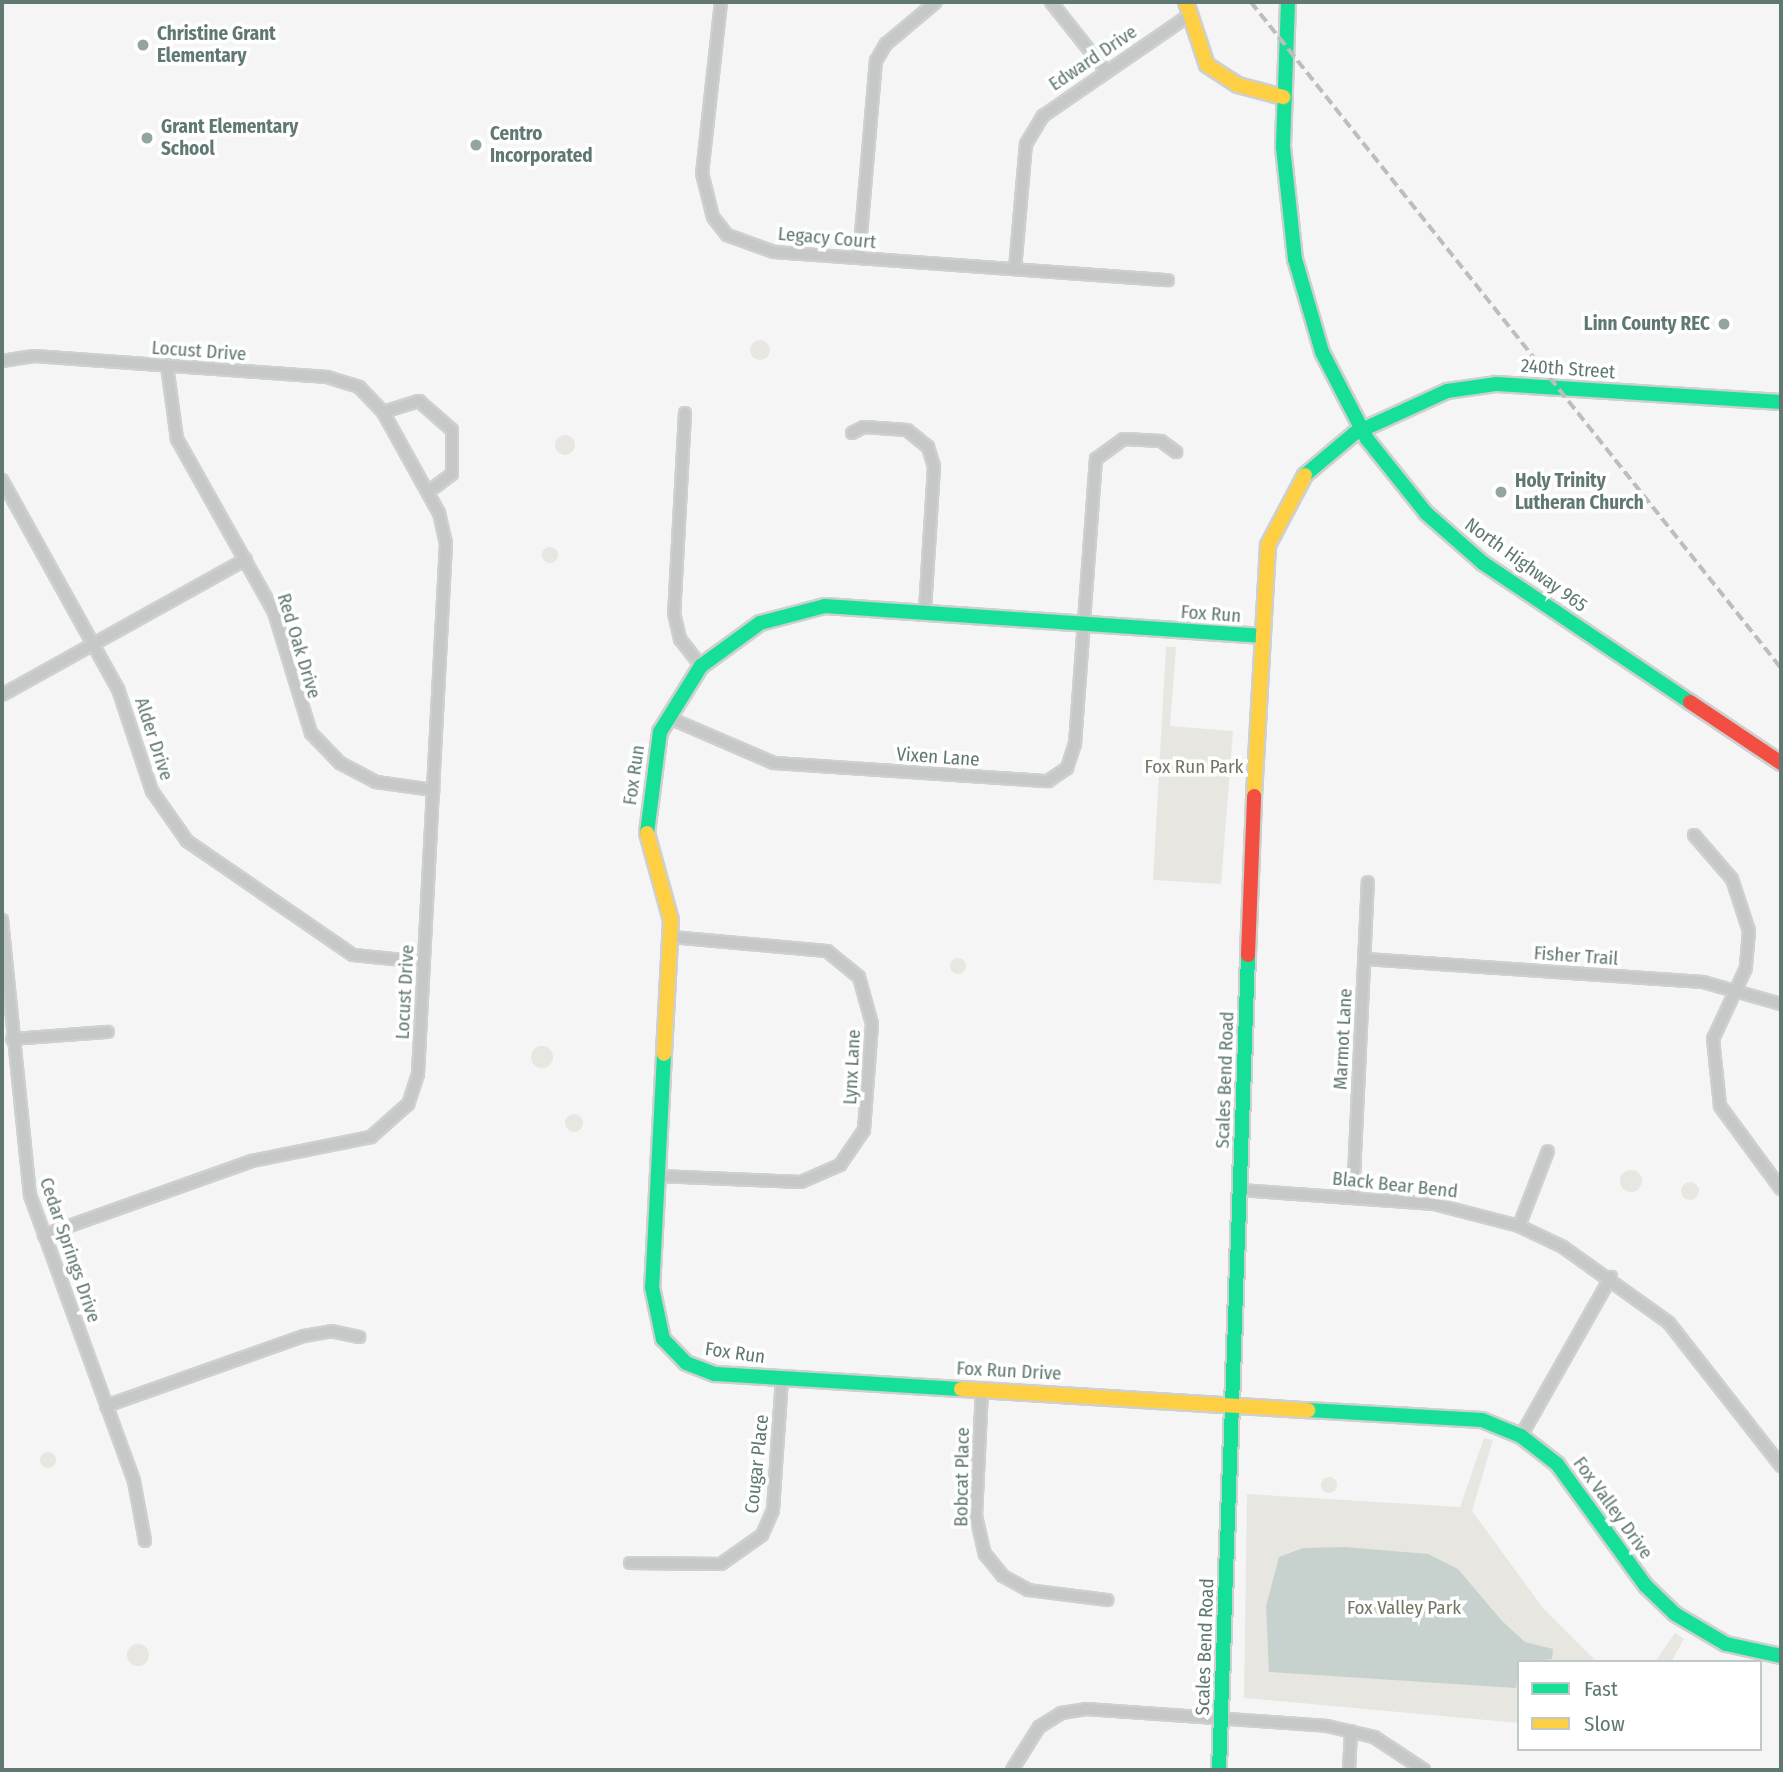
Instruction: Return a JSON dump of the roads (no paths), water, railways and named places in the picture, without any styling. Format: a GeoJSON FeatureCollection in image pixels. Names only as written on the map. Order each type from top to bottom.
{"type":"FeatureCollection","features":[{"type":"Feature","properties":{"kind":"street","name":"Legacy Court"},"geometry":{"type":"LineString","coordinates":[[721,2],[702,173],[713,216],[727,235],[749,246],[859,258],[1168,280]]}},
{"type":"Feature","properties":{"kind":"street"},"geometry":{"type":"LineString","coordinates":[[859,258],[876,61],[936,2]]}},
{"type":"Feature","properties":{"kind":"street"},"geometry":{"type":"LineString","coordinates":[[1051,2],[1105,70]]}},
{"type":"Feature","properties":{"kind":"street","name":"North Highway 965"},"geometry":{"type":"LineString","coordinates":[[1288,2],[1283,97],[1290,230],[1303,292],[1322,352],[1361,429],[1411,495],[1466,550],[1781,763]]}},
{"type":"Feature","properties":{"kind":"street"},"geometry":{"type":"LineString","coordinates":[[1189,8],[1207,65],[1238,85],[1283,97]]}},
{"type":"Feature","properties":{"kind":"street","name":"Edward Drive"},"geometry":{"type":"LineString","coordinates":[[1015,269],[1026,144],[1043,116],[1189,8]]}},
{"type":"Feature","properties":{"kind":"street","name":"Locust Drive"},"geometry":{"type":"LineString","coordinates":[[2,361],[34,356],[327,377],[359,387],[383,412],[428,492],[446,543],[415,1089],[387,1128],[371,1137],[253,1161],[44,1235]]}},
{"type":"Feature","properties":{"kind":"street","name":"Red Oak Drive"},"geometry":{"type":"LineString","coordinates":[[167,366],[177,439],[274,612],[311,733],[340,763],[376,782],[433,790]]}},
{"type":"Feature","properties":{"kind":"street","name":"240th Street"},"geometry":{"type":"LineString","coordinates":[[1361,429],[1431,396],[1496,384],[1781,402]]}},
{"type":"Feature","properties":{"kind":"street"},"geometry":{"type":"LineString","coordinates":[[383,412],[419,401],[452,430],[452,474],[428,492]]}},
{"type":"Feature","properties":{"kind":"street"},"geometry":{"type":"LineString","coordinates":[[685,414],[674,614],[680,639],[701,666]]}},
{"type":"Feature","properties":{"kind":"street"},"geometry":{"type":"LineString","coordinates":[[852,433],[864,427],[907,430],[929,447],[934,467],[925,611]]}},
{"type":"Feature","properties":{"kind":"street","name":"Scales Bend Road"},"geometry":{"type":"LineString","coordinates":[[1219,1770],[1261,636],[1268,545],[1280,512],[1307,472],[1361,429]]}},
{"type":"Feature","properties":{"kind":"street","name":"Vixen Lane"},"geometry":{"type":"LineString","coordinates":[[667,717],[774,763],[1048,781],[1072,759],[1097,458],[1124,439],[1161,441],[1176,452]]}},
{"type":"Feature","properties":{"kind":"street","name":"Alder Drive"},"geometry":{"type":"LineString","coordinates":[[2,480],[128,711],[152,791],[187,841],[344,950],[424,962]]}},
{"type":"Feature","properties":{"kind":"street"},"geometry":{"type":"LineString","coordinates":[[2,695],[246,559]]}},
{"type":"Feature","properties":{"kind":"street","name":"Fox Run"},"geometry":{"type":"LineString","coordinates":[[782,1378],[700,1370],[663,1339],[652,1299],[671,937],[669,905],[650,868],[646,839],[652,763],[667,717],[701,666],[743,632],[802,610],[925,611],[1261,636]]}},
{"type":"Feature","properties":{"kind":"street"},"geometry":{"type":"LineString","coordinates":[[1694,835],[1723,864],[1747,911],[1749,951],[1735,992],[1713,1039],[1720,1106],[1780,1185]]}},
{"type":"Feature","properties":{"kind":"street","name":"Marmot Lane"},"geometry":{"type":"LineString","coordinates":[[1353,1196],[1368,882]]}},
{"type":"Feature","properties":{"kind":"street","name":"Cedar Springs Drive"},"geometry":{"type":"LineString","coordinates":[[2,920],[24,1166],[44,1235],[134,1481],[145,1541]]}},
{"type":"Feature","properties":{"kind":"street","name":"Lynx Lane"},"geometry":{"type":"LineString","coordinates":[[658,1175],[801,1182],[828,1173],[864,1130],[872,1037],[863,984],[827,951],[671,937]]}},
{"type":"Feature","properties":{"kind":"street","name":"Fisher Trail"},"geometry":{"type":"LineString","coordinates":[[1365,959],[1703,982],[1781,1004]]}},
{"type":"Feature","properties":{"kind":"street"},"geometry":{"type":"LineString","coordinates":[[12,1039],[108,1032]]}},
{"type":"Feature","properties":{"kind":"street"},"geometry":{"type":"LineString","coordinates":[[1519,1226],[1548,1151]]}},
{"type":"Feature","properties":{"kind":"street","name":"Black Bear Bend"},"geometry":{"type":"LineString","coordinates":[[1240,1190],[1353,1196],[1434,1204],[1519,1226],[1611,1277],[1687,1341],[1781,1466]]}},
{"type":"Feature","properties":{"kind":"street"},"geometry":{"type":"LineString","coordinates":[[1521,1436],[1611,1277]]}},
{"type":"Feature","properties":{"kind":"street"},"geometry":{"type":"LineString","coordinates":[[106,1406],[304,1336],[331,1331],[359,1337]]}},
{"type":"Feature","properties":{"kind":"street","name":"Fox Run Drive"},"geometry":{"type":"LineString","coordinates":[[782,1378],[1233,1404]]}},
{"type":"Feature","properties":{"kind":"street","name":"Cougar Place"},"geometry":{"type":"LineString","coordinates":[[631,1563],[721,1564],[762,1535],[775,1498],[782,1378]]}},
{"type":"Feature","properties":{"kind":"street","name":"Bobcat Place"},"geometry":{"type":"LineString","coordinates":[[982,1389],[976,1516],[985,1555],[1003,1576],[1028,1590],[1107,1600]]}},
{"type":"Feature","properties":{"kind":"street","name":"Fox Valley Drive"},"geometry":{"type":"LineString","coordinates":[[1233,1404],[1463,1416],[1521,1436],[1557,1464],[1646,1586],[1675,1614],[1726,1644],[1781,1657]]}},
{"type":"Feature","properties":{"kind":"street"},"geometry":{"type":"LineString","coordinates":[[1012,1770],[1039,1727],[1071,1710],[1221,1716],[1351,1731],[1395,1748],[1424,1770]]}},
{"type":"Feature","properties":{"kind":"street"},"geometry":{"type":"LineString","coordinates":[[1349,1770],[1351,1731]]}},
{"type":"Feature","properties":{"kind":"railway"},"geometry":{"type":"LineString","coordinates":[[1251,2],[1781,668]]}},
{"type":"Feature","properties":{"kind":"place","name":"Christine Grant Elementary"},"geometry":{"type":"Point","coordinates":[143,45]}},
{"type":"Feature","properties":{"kind":"place","name":"Grant Elementary School"},"geometry":{"type":"Point","coordinates":[147,138]}},
{"type":"Feature","properties":{"kind":"place","name":"Centro Incorporated"},"geometry":{"type":"Point","coordinates":[476,145]}},
{"type":"Feature","properties":{"kind":"place","name":"Linn County REC"},"geometry":{"type":"Point","coordinates":[1724,324]}},
{"type":"Feature","properties":{"kind":"place","name":"Holy Trinity Lutheran Church"},"geometry":{"type":"Point","coordinates":[1501,492]}},
{"type":"Feature","properties":{"kind":"park label","name":"Fox Run Park"},"geometry":{"type":"Point","coordinates":[1194,767]}},
{"type":"Feature","properties":{"kind":"park label","name":"Fox Valley Park"},"geometry":{"type":"Point","coordinates":[1404,1608]}}]}
